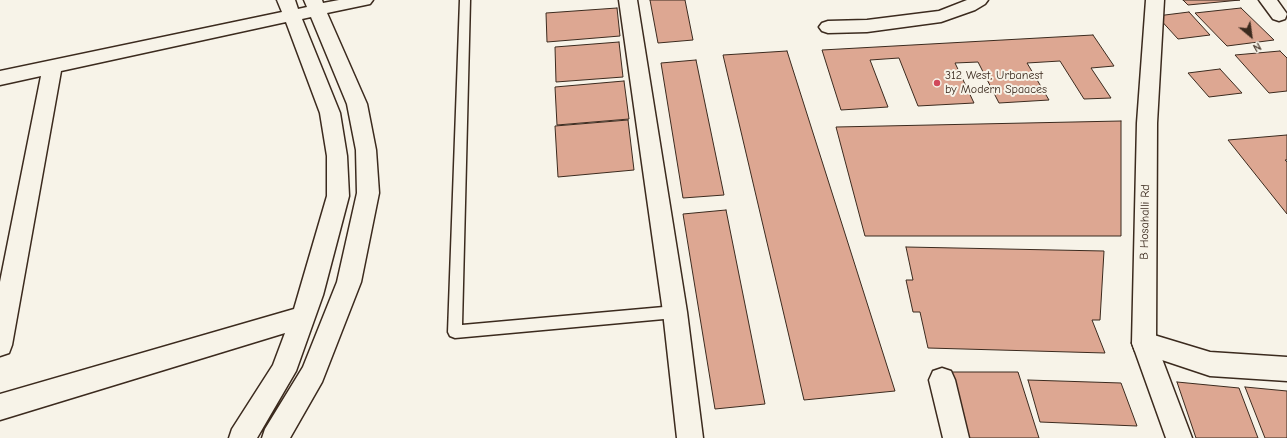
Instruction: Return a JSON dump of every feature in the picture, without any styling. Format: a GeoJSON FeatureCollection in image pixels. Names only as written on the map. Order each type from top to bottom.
{"type":"FeatureCollection","features":[{"type":"Feature","properties":{"kind":"street"},"geometry":{"type":"LineString","coordinates":[[0,78],[52,67],[289,8],[364,0]]}},
{"type":"Feature","properties":{"kind":"street"},"geometry":{"type":"LineString","coordinates":[[628,0],[675,312],[690,438]]}},
{"type":"Feature","properties":{"kind":"street"},"geometry":{"type":"LineString","coordinates":[[828,27],[867,26],[941,16],[969,6],[979,0]]}},
{"type":"Feature","properties":{"kind":"street","name":"B Hosahalli Rd"},"geometry":{"type":"LineString","coordinates":[[1155,0],[1147,122],[1144,343],[1179,438]]}},
{"type":"Feature","properties":{"kind":"street"},"geometry":{"type":"LineString","coordinates":[[1268,0],[1279,15]]}},
{"type":"Feature","properties":{"kind":"street"},"geometry":{"type":"LineString","coordinates":[[275,438],[313,374],[350,282],[368,193],[366,150],[357,104],[315,5]]}},
{"type":"Feature","properties":{"kind":"street"},"geometry":{"type":"LineString","coordinates":[[242,438],[283,371],[312,295],[338,196],[337,156],[330,113],[289,8]]}},
{"type":"Feature","properties":{"kind":"street"},"geometry":{"type":"LineString","coordinates":[[0,345],[52,67]]}},
{"type":"Feature","properties":{"kind":"street"},"geometry":{"type":"LineString","coordinates":[[0,406],[303,317]]}},
{"type":"Feature","properties":{"kind":"street"},"geometry":{"type":"LineString","coordinates":[[1144,343],[1210,364],[1287,369]]}},
{"type":"Feature","properties":{"kind":"street"},"geometry":{"type":"LineString","coordinates":[[942,380],[956,438]]}},
{"type":"Feature","properties":{"kind":"lane"},"geometry":{"type":"LineString","coordinates":[[465,0],[455,332],[675,312]]}},
{"type":"Feature","properties":{"kind":"building"},"geometry":{"type":"Polygon","coordinates":[[[650,0],[685,0],[693,40],[658,43],[650,0]]]}},
{"type":"Feature","properties":{"kind":"building"},"geometry":{"type":"Polygon","coordinates":[[[1183,0],[1240,0],[1188,5],[1183,0]]]}},
{"type":"Feature","properties":{"kind":"building"},"geometry":{"type":"Polygon","coordinates":[[[617,8],[620,36],[547,42],[546,13],[617,8]]]}},
{"type":"Feature","properties":{"kind":"building"},"geometry":{"type":"Polygon","coordinates":[[[1241,8],[1274,40],[1227,46],[1195,13],[1241,8]]]}},
{"type":"Feature","properties":{"kind":"building"},"geometry":{"type":"Polygon","coordinates":[[[1189,12],[1210,35],[1178,39],[1157,16],[1189,12]]]}},
{"type":"Feature","properties":{"kind":"building","name":"312 West, Urbanest by Modern Spaaces"},"geometry":{"type":"Polygon","coordinates":[[[1093,35],[1114,66],[1091,68],[1111,98],[1084,99],[1060,61],[1027,63],[1049,100],[999,103],[978,62],[955,63],[974,103],[918,106],[899,58],[870,60],[888,107],[841,110],[822,50],[1093,35]]]}},
{"type":"Feature","properties":{"kind":"building"},"geometry":{"type":"Polygon","coordinates":[[[619,42],[623,77],[556,82],[555,47],[619,42]]]}},
{"type":"Feature","properties":{"kind":"building"},"geometry":{"type":"Polygon","coordinates":[[[787,51],[895,391],[804,400],[723,55],[787,51]]]}},
{"type":"Feature","properties":{"kind":"building"},"geometry":{"type":"Polygon","coordinates":[[[1280,51],[1287,58],[1287,91],[1269,93],[1235,55],[1280,51]]]}},
{"type":"Feature","properties":{"kind":"building"},"geometry":{"type":"Polygon","coordinates":[[[696,60],[724,195],[683,198],[661,63],[696,60]]]}},
{"type":"Feature","properties":{"kind":"building"},"geometry":{"type":"Polygon","coordinates":[[[1220,69],[1242,93],[1209,97],[1188,73],[1220,69]]]}},
{"type":"Feature","properties":{"kind":"building"},"geometry":{"type":"Polygon","coordinates":[[[624,81],[629,119],[557,125],[555,87],[624,81]]]}},
{"type":"Feature","properties":{"kind":"building"},"geometry":{"type":"Polygon","coordinates":[[[628,120],[634,170],[558,177],[555,126],[628,120]]]}},
{"type":"Feature","properties":{"kind":"building"},"geometry":{"type":"Polygon","coordinates":[[[1121,121],[1121,236],[865,236],[836,127],[1121,121]]]}},
{"type":"Feature","properties":{"kind":"building"},"geometry":{"type":"Polygon","coordinates":[[[1287,135],[1287,160],[1285,160],[1287,162],[1287,214],[1228,140],[1287,135]]]}},
{"type":"Feature","properties":{"kind":"building"},"geometry":{"type":"Polygon","coordinates":[[[726,210],[765,404],[715,409],[683,214],[726,210]]]}},
{"type":"Feature","properties":{"kind":"building"},"geometry":{"type":"Polygon","coordinates":[[[906,247],[1104,251],[1100,320],[1092,320],[1105,353],[928,348],[920,312],[913,312],[906,280],[913,280],[906,247]]]}},
{"type":"Feature","properties":{"kind":"building"},"geometry":{"type":"Polygon","coordinates":[[[952,372],[1018,372],[1039,438],[969,438],[952,372]]]}},
{"type":"Feature","properties":{"kind":"building"},"geometry":{"type":"Polygon","coordinates":[[[1028,380],[1121,383],[1137,426],[1040,422],[1028,380]]]}},
{"type":"Feature","properties":{"kind":"building"},"geometry":{"type":"Polygon","coordinates":[[[1177,382],[1239,388],[1258,438],[1196,438],[1177,382]]]}},
{"type":"Feature","properties":{"kind":"building"},"geometry":{"type":"Polygon","coordinates":[[[1245,387],[1287,391],[1287,438],[1265,438],[1245,387]]]}},
{"type":"Feature","properties":{"kind":"place","name":"312 West, Urbanest by Modern Spaaces"},"geometry":{"type":"Point","coordinates":[937,83]}}]}
